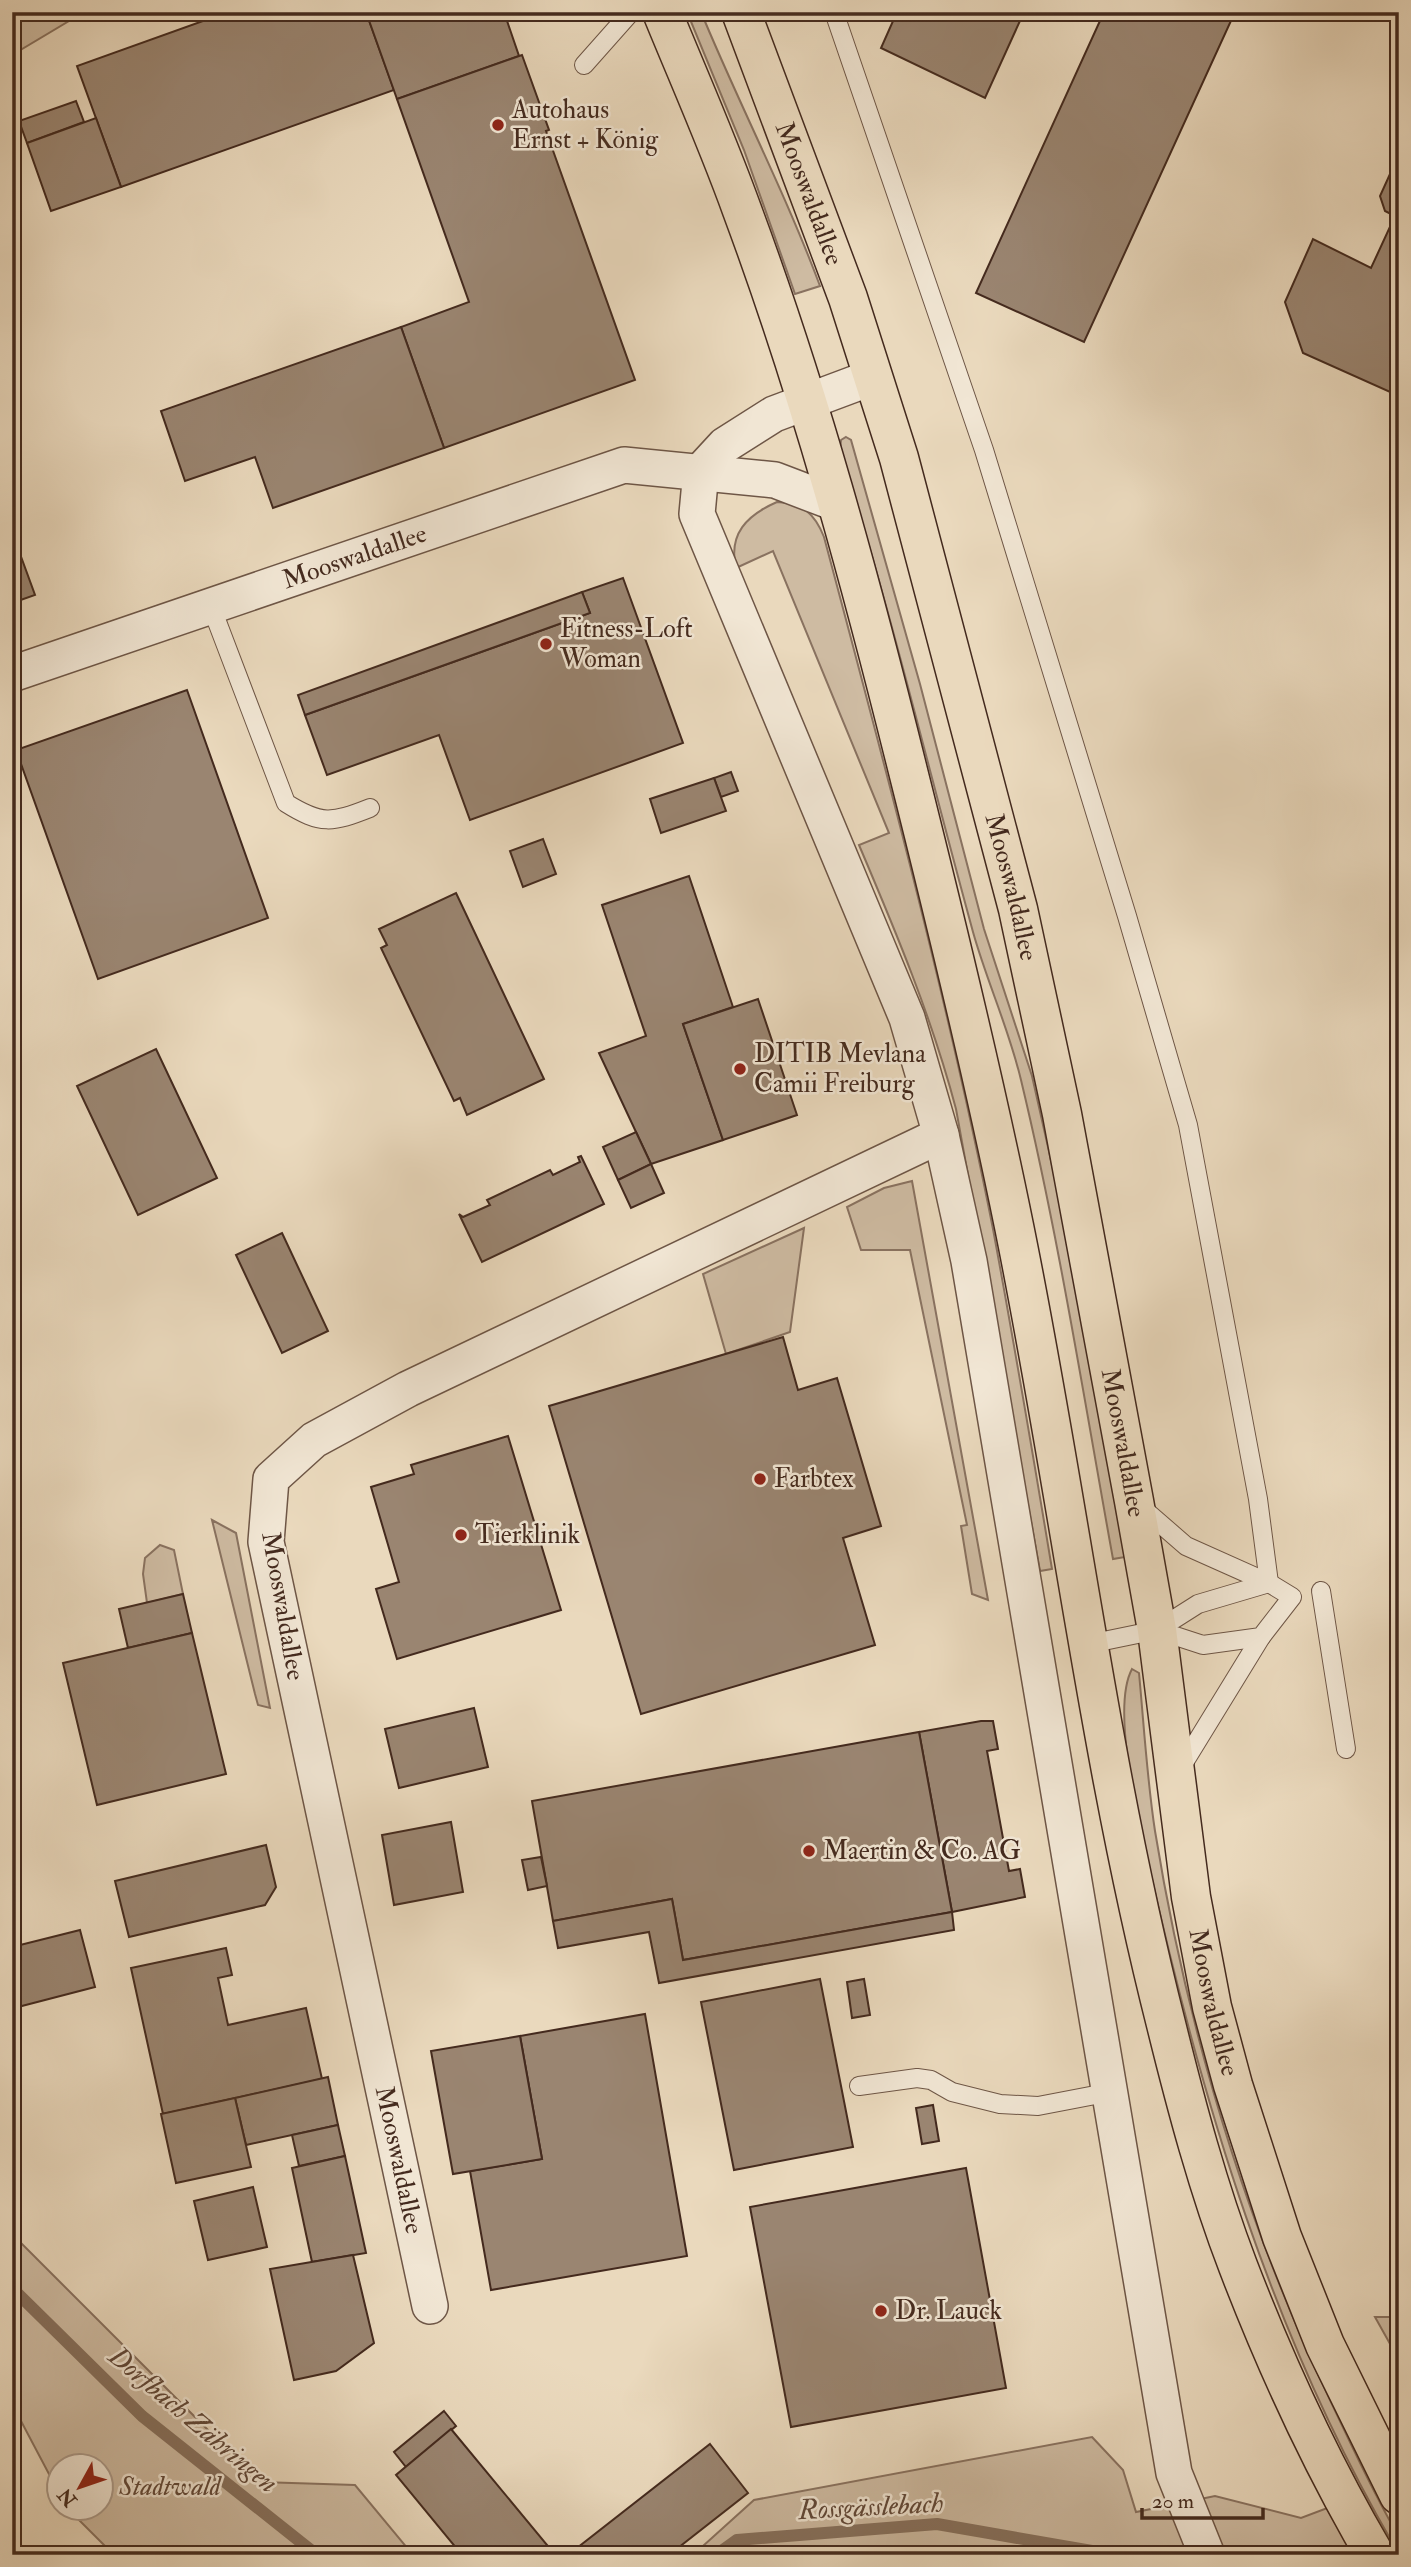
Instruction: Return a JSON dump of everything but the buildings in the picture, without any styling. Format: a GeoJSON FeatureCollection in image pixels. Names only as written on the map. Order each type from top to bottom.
{"type":"FeatureCollection","features":[{"type":"Feature","properties":{"kind":"main road","name":"Mooswaldallee"},"geometry":{"type":"LineString","coordinates":[[662,12],[741,206],[807,399],[881,660],[968,1013],[1015,1229],[1112,1778],[1144,1935],[1189,2117],[1237,2263],[1300,2414],[1375,2555]]}},
{"type":"Feature","properties":{"kind":"main road","name":"Mooswaldallee"},"geometry":{"type":"LineString","coordinates":[[741,12],[848,298],[899,458],[1018,909],[1062,1114],[1135,1501],[1157,1630],[1174,1777],[1205,1970],[1233,2085],[1282,2237],[1325,2345],[1399,2495]]}},
{"type":"Feature","properties":{"kind":"street"},"geometry":{"type":"LineString","coordinates":[[873,377],[807,399],[774,414],[725,445],[701,471],[697,514],[907,1018],[940,1135],[969,1261],[1174,2473],[1204,2546]]}},
{"type":"Feature","properties":{"kind":"street","name":"Mooswaldallee"},"geometry":{"type":"LineString","coordinates":[[12,674],[624,465],[775,480],[838,504]]}},
{"type":"Feature","properties":{"kind":"street","name":"Mooswaldallee"},"geometry":{"type":"LineString","coordinates":[[430,2306],[266,1542],[271,1479],[314,1440],[408,1389],[940,1135]]}},
{"type":"Feature","properties":{"kind":"lane"},"geometry":{"type":"LineString","coordinates":[[584,65],[631,12]]}},
{"type":"Feature","properties":{"kind":"lane"},"geometry":{"type":"LineString","coordinates":[[834,12],[984,450],[1128,916],[1188,1125],[1258,1499],[1269,1583]]}},
{"type":"Feature","properties":{"kind":"lane"},"geometry":{"type":"LineString","coordinates":[[211,606],[286,803],[322,821],[339,820],[370,808]]}},
{"type":"Feature","properties":{"kind":"lane"},"geometry":{"type":"LineString","coordinates":[[1135,1501],[1186,1545],[1269,1583],[1292,1597],[1261,1637],[1174,1777]]}},
{"type":"Feature","properties":{"kind":"lane"},"geometry":{"type":"LineString","coordinates":[[1089,1644],[1157,1630],[1198,1604],[1269,1583]]}},
{"type":"Feature","properties":{"kind":"lane"},"geometry":{"type":"LineString","coordinates":[[1321,1591],[1346,1749]]}},
{"type":"Feature","properties":{"kind":"lane"},"geometry":{"type":"LineString","coordinates":[[1157,1630],[1203,1645],[1261,1637]]}},
{"type":"Feature","properties":{"kind":"lane"},"geometry":{"type":"LineString","coordinates":[[859,2086],[917,2077],[930,2080],[952,2092],[1000,2104],[1038,2106],[1111,2092]]}},
{"type":"Feature","properties":{"kind":"green space"},"geometry":{"type":"Polygon","coordinates":[[[12,12],[84,12],[12,55],[12,12]]]}},
{"type":"Feature","properties":{"kind":"green space"},"geometry":{"type":"Polygon","coordinates":[[[687,12],[701,12],[792,216],[820,286],[795,294],[744,150],[687,12]]]}},
{"type":"Feature","properties":{"kind":"green space"},"geometry":{"type":"Polygon","coordinates":[[[846,437],[851,440],[920,684],[984,929],[1032,1076],[1059,1196],[1125,1557],[1113,1559],[1059,1259],[1021,1080],[973,932],[893,631],[840,451],[841,440],[846,437]]]}},
{"type":"Feature","properties":{"kind":"green space"},"geometry":{"type":"Polygon","coordinates":[[[777,502],[801,507],[807,511],[817,522],[824,537],[892,795],[956,1055],[993,1229],[1052,1569],[1040,1571],[956,1109],[925,1008],[859,845],[889,833],[773,551],[736,568],[735,545],[742,527],[757,513],[777,502]]]}},
{"type":"Feature","properties":{"kind":"green space"},"geometry":{"type":"Polygon","coordinates":[[[912,1181],[988,1600],[972,1594],[961,1526],[967,1525],[910,1250],[861,1250],[847,1207],[884,1188],[912,1181]]]}},
{"type":"Feature","properties":{"kind":"green space"},"geometry":{"type":"Polygon","coordinates":[[[804,1228],[790,1332],[726,1354],[703,1274],[804,1228]]]}},
{"type":"Feature","properties":{"kind":"green space"},"geometry":{"type":"Polygon","coordinates":[[[212,1520],[236,1533],[270,1708],[258,1705],[212,1520]]]}},
{"type":"Feature","properties":{"kind":"green space"},"geometry":{"type":"Polygon","coordinates":[[[160,1545],[174,1550],[183,1594],[147,1603],[143,1574],[145,1558],[160,1545]]]}},
{"type":"Feature","properties":{"kind":"green space"},"geometry":{"type":"Polygon","coordinates":[[[1132,1669],[1139,1673],[1152,1811],[1168,1905],[1184,1978],[1222,2122],[1245,2192],[1299,2332],[1380,2504],[1399,2537],[1399,2554],[1354,2473],[1314,2390],[1278,2305],[1218,2130],[1169,1952],[1133,1792],[1124,1709],[1126,1687],[1132,1669]]]}},
{"type":"Feature","properties":{"kind":"green space","name":"Stadtwald"},"geometry":{"type":"Polygon","coordinates":[[[12,2216],[19,2241],[260,2482],[355,2485],[413,2555],[114,2555],[81,2522],[116,2522],[116,2452],[46,2452],[46,2468],[12,2404],[12,2216]]]}},
{"type":"Feature","properties":{"kind":"green space"},"geometry":{"type":"Polygon","coordinates":[[[1375,2317],[1399,2317],[1399,2360],[1375,2317]]]}},
{"type":"Feature","properties":{"kind":"green space"},"geometry":{"type":"Polygon","coordinates":[[[1092,2437],[1123,2470],[1136,2512],[1215,2496],[1301,2518],[1330,2507],[1358,2555],[693,2555],[754,2500],[1092,2437]]]}},
{"type":"Feature","properties":{"kind":"waterway","name":"Dorfbach Zähringen"},"geometry":{"type":"LineString","coordinates":[[12,2288],[142,2416],[317,2555]]}},
{"type":"Feature","properties":{"kind":"waterway","name":"Rossgässlebach"},"geometry":{"type":"LineString","coordinates":[[716,2555],[737,2540],[937,2524],[1115,2555]]}},
{"type":"Feature","properties":{"kind":"place","name":"Autohaus Ernst + König"},"geometry":{"type":"Point","coordinates":[498,125]}},
{"type":"Feature","properties":{"kind":"place","name":"Fitness-Loft Woman"},"geometry":{"type":"Point","coordinates":[546,644]}},
{"type":"Feature","properties":{"kind":"place","name":"DITIB Mevlana Camii Freiburg"},"geometry":{"type":"Point","coordinates":[740,1069]}},
{"type":"Feature","properties":{"kind":"place","name":"Farbtex"},"geometry":{"type":"Point","coordinates":[760,1479]}},
{"type":"Feature","properties":{"kind":"place","name":"Tierklinik"},"geometry":{"type":"Point","coordinates":[461,1535]}},
{"type":"Feature","properties":{"kind":"place","name":"Maertin & Co. AG"},"geometry":{"type":"Point","coordinates":[809,1851]}},
{"type":"Feature","properties":{"kind":"place","name":"Dr. Lauck"},"geometry":{"type":"Point","coordinates":[881,2311]}}]}
